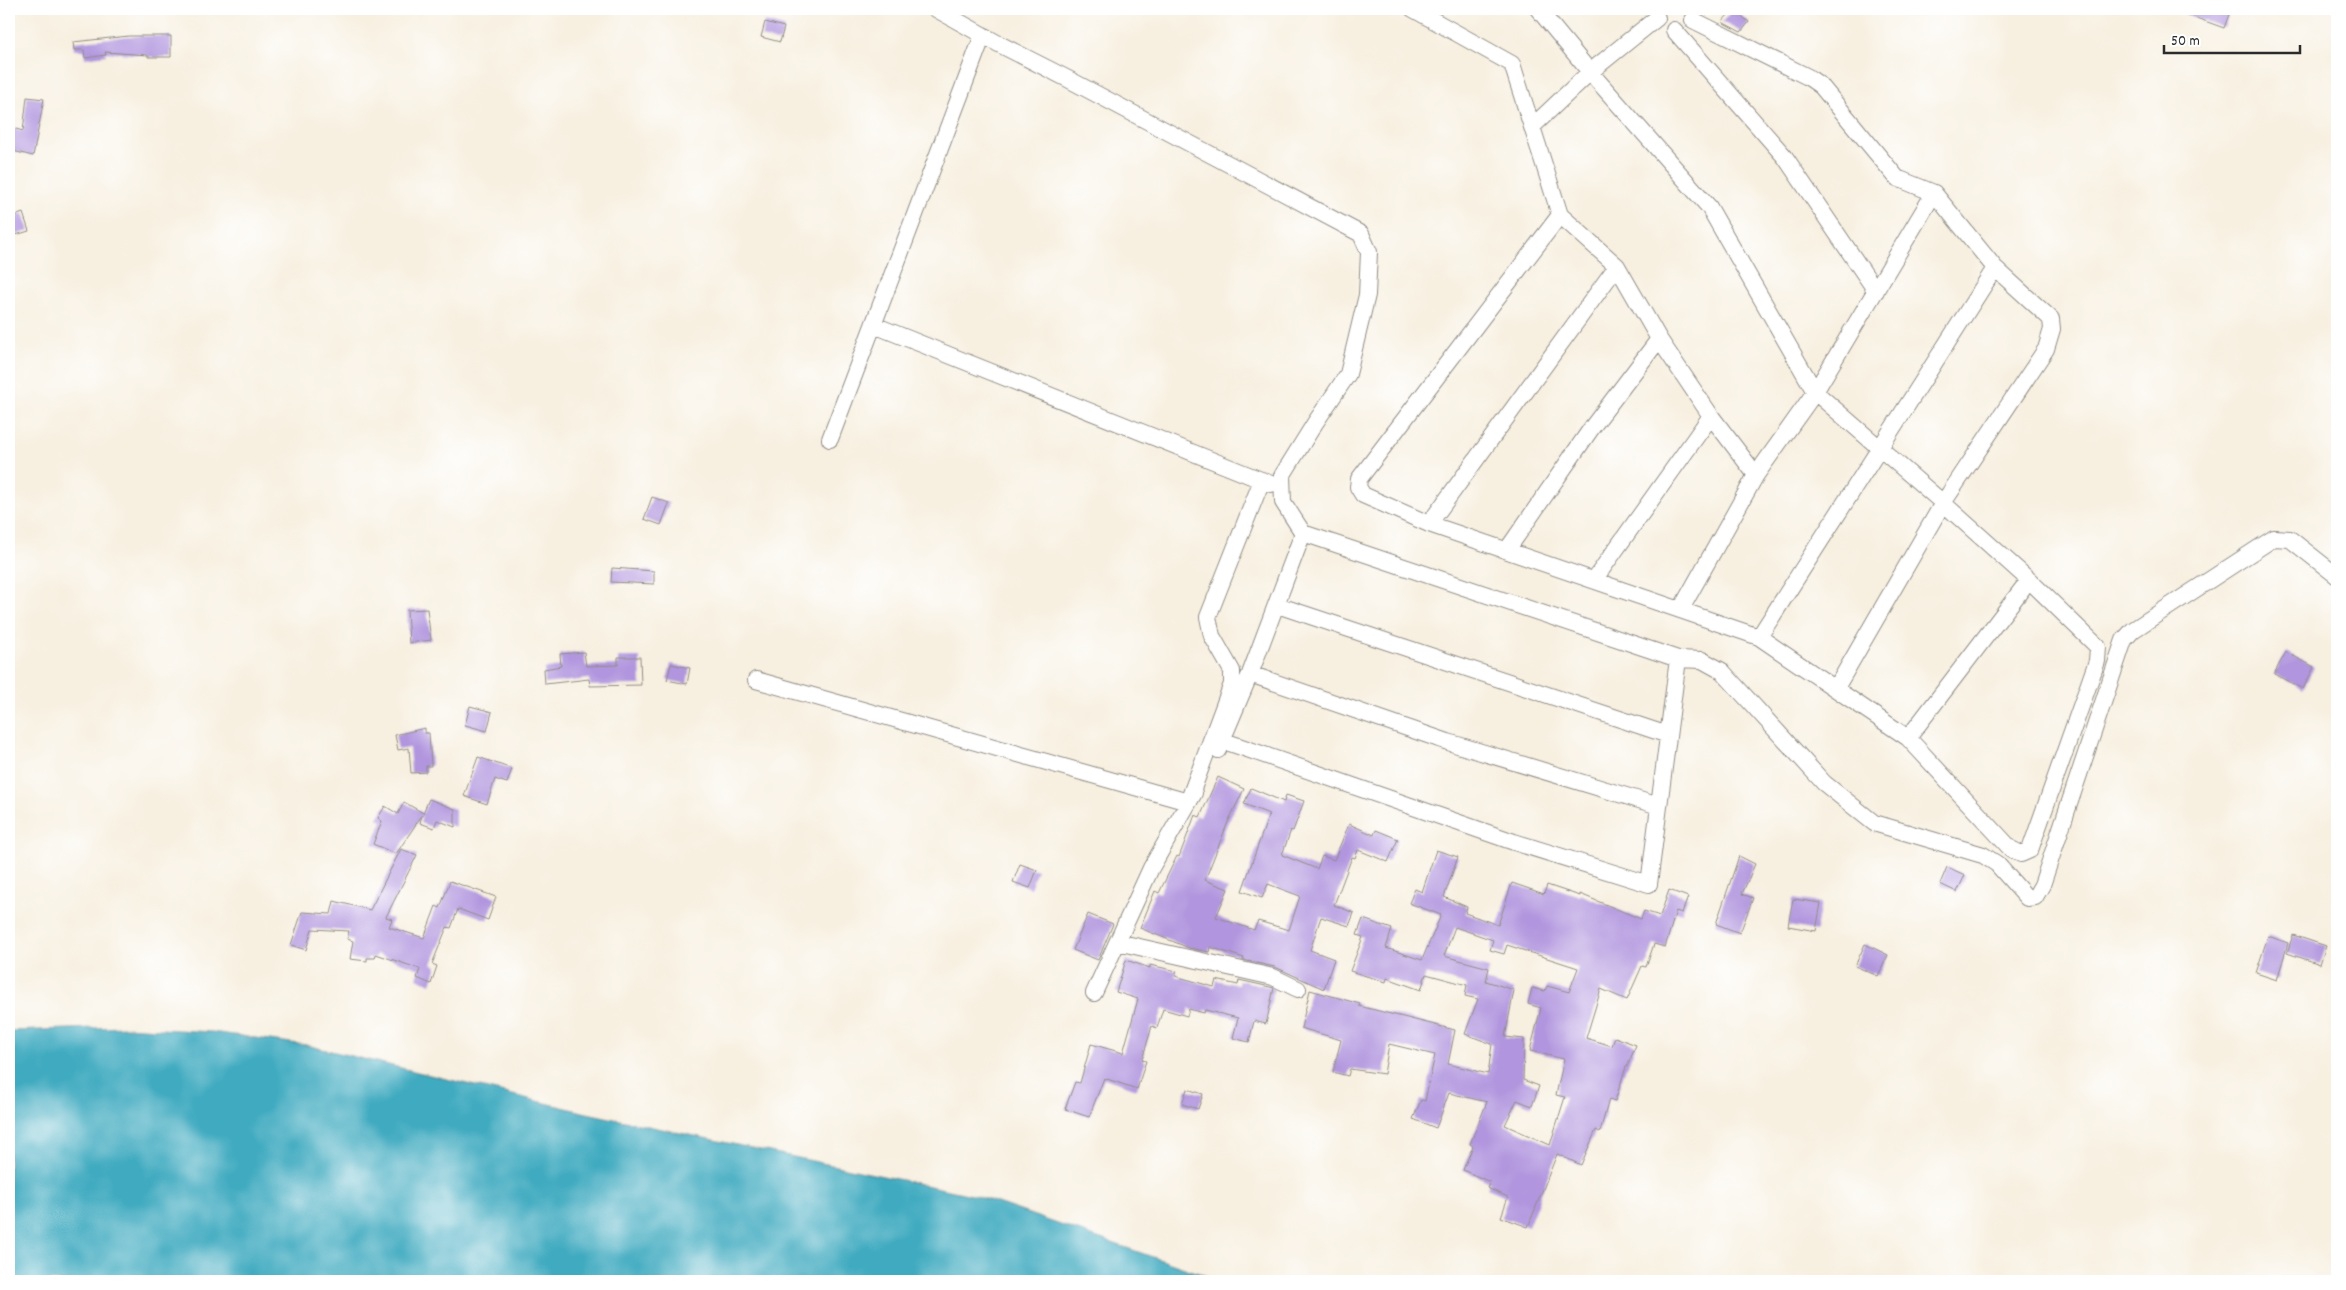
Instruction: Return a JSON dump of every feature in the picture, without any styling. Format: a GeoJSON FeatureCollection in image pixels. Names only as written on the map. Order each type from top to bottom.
{"type":"FeatureCollection","features":[{"type":"Feature","properties":{"kind":"street"},"geometry":{"type":"LineString","coordinates":[[936,9],[983,36],[1361,234],[1369,252],[1368,295],[1348,374],[1282,476],[1283,502],[1303,533],[1678,659],[1702,660],[1722,671],[1824,783],[1874,823],[1983,855],[1997,864],[2027,898],[2035,897],[2042,885],[2124,640],[2133,630],[2274,538],[2290,538],[2337,576]]}},
{"type":"Feature","properties":{"kind":"street"},"geometry":{"type":"LineString","coordinates":[[1413,9],[1512,64],[1560,215],[1617,266],[1659,339],[1711,416],[1756,475]]}},
{"type":"Feature","properties":{"kind":"street"},"geometry":{"type":"LineString","coordinates":[[1538,9],[1590,72],[1709,207],[1815,392],[1880,450],[1943,502],[2029,580],[2098,647],[2097,660],[2030,850],[2021,854],[2011,849],[1908,738],[1759,638],[1681,609],[1429,524],[1363,494],[1358,487],[1359,479],[1560,215]]}},
{"type":"Feature","properties":{"kind":"street"},"geometry":{"type":"LineString","coordinates":[[1532,126],[1656,14],[1661,24],[1674,30],[1785,157],[1876,292]]}},
{"type":"Feature","properties":{"kind":"street"},"geometry":{"type":"LineString","coordinates":[[1674,30],[1682,29],[1694,14],[1821,86],[1897,178],[1934,193],[1995,268],[2051,319],[2052,330],[2046,349],[1943,502],[1836,688]]}},
{"type":"Feature","properties":{"kind":"street"},"geometry":{"type":"LineString","coordinates":[[830,440],[983,36]]}},
{"type":"Feature","properties":{"kind":"street"},"geometry":{"type":"LineString","coordinates":[[1681,609],[1756,475],[1815,392],[1934,193]]}},
{"type":"Feature","properties":{"kind":"street"},"geometry":{"type":"LineString","coordinates":[[1429,524],[1617,266]]}},
{"type":"Feature","properties":{"kind":"street"},"geometry":{"type":"LineString","coordinates":[[1759,638],[1995,268]]}},
{"type":"Feature","properties":{"kind":"street"},"geometry":{"type":"LineString","coordinates":[[874,325],[1283,488]]}},
{"type":"Feature","properties":{"kind":"street"},"geometry":{"type":"LineString","coordinates":[[1506,550],[1593,426],[1659,339]]}},
{"type":"Feature","properties":{"kind":"street"},"geometry":{"type":"LineString","coordinates":[[1594,580],[1711,416]]}},
{"type":"Feature","properties":{"kind":"street"},"geometry":{"type":"LineString","coordinates":[[1188,802],[1232,684],[1232,671],[1212,636],[1208,617],[1262,480]]}},
{"type":"Feature","properties":{"kind":"street"},"geometry":{"type":"LineString","coordinates":[[1094,993],[1151,868],[1224,741],[1303,533]]}},
{"type":"Feature","properties":{"kind":"street"},"geometry":{"type":"LineString","coordinates":[[1908,738],[2029,580]]}},
{"type":"Feature","properties":{"kind":"street"},"geometry":{"type":"LineString","coordinates":[[1277,605],[1668,735]]}},
{"type":"Feature","properties":{"kind":"street"},"geometry":{"type":"LineString","coordinates":[[1224,741],[1514,842],[1649,884],[1678,659]]}},
{"type":"Feature","properties":{"kind":"street"},"geometry":{"type":"LineString","coordinates":[[1250,674],[1448,742],[1659,806]]}},
{"type":"Feature","properties":{"kind":"street"},"geometry":{"type":"LineString","coordinates":[[756,680],[1188,802]]}},
{"type":"Feature","properties":{"kind":"street"},"geometry":{"type":"LineString","coordinates":[[1117,942],[1273,976],[1298,989]]}},
{"type":"Feature","properties":{"kind":"water"},"geometry":{"type":"Polygon","coordinates":[[[125,1027],[212,1032],[306,1045],[587,1113],[977,1196],[1222,1281],[9,1281],[9,1031],[125,1027]]]}},
{"type":"Feature","properties":{"kind":"building"},"geometry":{"type":"Polygon","coordinates":[[[1733,9],[1749,22],[1741,32],[1722,22],[1733,9]]]}},
{"type":"Feature","properties":{"kind":"building"},"geometry":{"type":"Polygon","coordinates":[[[2177,9],[2231,9],[2224,28],[2177,11],[2177,9]]]}},
{"type":"Feature","properties":{"kind":"building"},"geometry":{"type":"Polygon","coordinates":[[[765,22],[784,27],[780,42],[761,37],[765,22]]]}},
{"type":"Feature","properties":{"kind":"building"},"geometry":{"type":"Polygon","coordinates":[[[129,36],[171,36],[171,57],[148,57],[148,55],[105,52],[106,55],[85,58],[84,50],[74,50],[73,42],[129,36]]]}},
{"type":"Feature","properties":{"kind":"building"},"geometry":{"type":"Polygon","coordinates":[[[27,97],[44,99],[33,156],[9,150],[9,127],[23,131],[27,97]]]}},
{"type":"Feature","properties":{"kind":"building"},"geometry":{"type":"Polygon","coordinates":[[[23,213],[29,231],[9,237],[9,218],[23,213]]]}},
{"type":"Feature","properties":{"kind":"building"},"geometry":{"type":"Polygon","coordinates":[[[652,497],[669,503],[661,525],[644,519],[652,497]]]}},
{"type":"Feature","properties":{"kind":"building"},"geometry":{"type":"Polygon","coordinates":[[[612,568],[654,571],[654,584],[611,582],[612,568]]]}},
{"type":"Feature","properties":{"kind":"building"},"geometry":{"type":"Polygon","coordinates":[[[427,609],[431,640],[409,643],[407,610],[427,609]]]}},
{"type":"Feature","properties":{"kind":"building"},"geometry":{"type":"Polygon","coordinates":[[[584,652],[586,666],[618,665],[618,657],[640,657],[641,685],[590,686],[589,679],[545,684],[544,669],[561,666],[560,654],[584,652]]]}},
{"type":"Feature","properties":{"kind":"building"},"geometry":{"type":"Polygon","coordinates":[[[2286,652],[2314,667],[2303,689],[2274,674],[2286,652]]]}},
{"type":"Feature","properties":{"kind":"building"},"geometry":{"type":"Polygon","coordinates":[[[671,664],[690,668],[687,684],[667,680],[671,664]]]}},
{"type":"Feature","properties":{"kind":"building"},"geometry":{"type":"Polygon","coordinates":[[[470,706],[492,712],[487,731],[465,725],[470,706]]]}},
{"type":"Feature","properties":{"kind":"building"},"geometry":{"type":"Polygon","coordinates":[[[425,728],[425,733],[429,733],[431,766],[426,766],[426,772],[411,773],[409,748],[398,750],[395,735],[425,728]]]}},
{"type":"Feature","properties":{"kind":"building"},"geometry":{"type":"Polygon","coordinates":[[[478,757],[512,769],[507,783],[495,779],[487,804],[464,796],[478,757]]]}},
{"type":"Feature","properties":{"kind":"building"},"geometry":{"type":"Polygon","coordinates":[[[1218,777],[1244,789],[1228,822],[1205,880],[1228,889],[1216,917],[1254,930],[1258,921],[1289,930],[1300,896],[1268,884],[1262,898],[1242,891],[1269,814],[1244,804],[1251,788],[1284,802],[1286,795],[1304,801],[1282,855],[1317,869],[1322,856],[1334,860],[1349,824],[1374,835],[1376,830],[1398,839],[1388,862],[1358,850],[1355,858],[1352,857],[1334,905],[1354,913],[1349,926],[1321,917],[1310,950],[1334,959],[1324,989],[1275,967],[1243,960],[1244,958],[1210,947],[1209,952],[1189,948],[1140,928],[1155,891],[1159,893],[1177,856],[1179,857],[1195,815],[1200,817],[1218,777]]]}},
{"type":"Feature","properties":{"kind":"building"},"geometry":{"type":"Polygon","coordinates":[[[429,799],[455,809],[455,827],[437,820],[434,828],[420,823],[422,815],[396,854],[373,844],[382,821],[378,818],[385,806],[398,814],[404,802],[423,813],[429,799]]]}},
{"type":"Feature","properties":{"kind":"building"},"geometry":{"type":"Polygon","coordinates":[[[401,849],[417,855],[386,917],[392,919],[389,927],[424,938],[436,906],[440,908],[450,881],[496,897],[488,920],[458,909],[451,928],[447,927],[432,964],[437,966],[431,984],[417,978],[420,969],[376,954],[375,958],[367,958],[367,961],[350,959],[353,941],[347,939],[349,931],[312,929],[306,950],[291,945],[302,912],[331,914],[334,901],[370,910],[401,849]]]}},
{"type":"Feature","properties":{"kind":"building"},"geometry":{"type":"Polygon","coordinates":[[[1436,850],[1458,857],[1444,897],[1467,907],[1465,913],[1498,925],[1512,883],[1544,894],[1547,885],[1580,896],[1580,894],[1641,919],[1644,911],[1660,916],[1669,890],[1688,897],[1682,913],[1676,911],[1665,947],[1654,944],[1646,967],[1642,966],[1627,1000],[1601,989],[1586,1038],[1612,1046],[1615,1037],[1636,1045],[1626,1067],[1615,1101],[1609,1099],[1600,1132],[1596,1130],[1581,1165],[1557,1154],[1528,1227],[1501,1217],[1508,1197],[1487,1188],[1490,1182],[1463,1170],[1473,1146],[1470,1144],[1487,1102],[1449,1093],[1436,1128],[1413,1119],[1421,1100],[1425,1101],[1435,1055],[1389,1044],[1384,1074],[1350,1069],[1348,1076],[1333,1072],[1341,1040],[1301,1028],[1310,990],[1360,1004],[1359,1006],[1455,1030],[1448,1064],[1488,1074],[1492,1044],[1465,1034],[1478,999],[1465,996],[1467,985],[1426,974],[1421,990],[1387,978],[1386,982],[1350,971],[1363,937],[1357,935],[1363,919],[1392,929],[1386,948],[1422,960],[1441,915],[1409,903],[1415,889],[1422,892],[1436,850]],[[1455,927],[1444,956],[1489,968],[1486,981],[1514,990],[1505,1037],[1524,1039],[1523,1080],[1539,1086],[1532,1106],[1517,1100],[1505,1125],[1550,1145],[1565,1097],[1556,1095],[1564,1059],[1530,1051],[1541,1008],[1528,1004],[1532,988],[1545,991],[1547,986],[1569,992],[1578,968],[1507,945],[1504,954],[1490,950],[1493,940],[1455,927]]]}},
{"type":"Feature","properties":{"kind":"building"},"geometry":{"type":"Polygon","coordinates":[[[1739,856],[1755,864],[1742,894],[1753,898],[1740,933],[1716,924],[1739,856]]]}},
{"type":"Feature","properties":{"kind":"building"},"geometry":{"type":"Polygon","coordinates":[[[1020,864],[1037,870],[1030,888],[1013,882],[1020,864]]]}},
{"type":"Feature","properties":{"kind":"building"},"geometry":{"type":"Polygon","coordinates":[[[1947,867],[1965,875],[1957,892],[1940,884],[1947,867]]]}},
{"type":"Feature","properties":{"kind":"building"},"geometry":{"type":"Polygon","coordinates":[[[1793,899],[1821,903],[1816,931],[1788,926],[1793,899]]]}},
{"type":"Feature","properties":{"kind":"building"},"geometry":{"type":"Polygon","coordinates":[[[1088,914],[1113,924],[1098,960],[1073,950],[1088,914]]]}},
{"type":"Feature","properties":{"kind":"building"},"geometry":{"type":"Polygon","coordinates":[[[2293,935],[2326,946],[2320,964],[2287,953],[2293,935]]]}},
{"type":"Feature","properties":{"kind":"building"},"geometry":{"type":"Polygon","coordinates":[[[2268,936],[2288,943],[2277,980],[2256,973],[2268,936]]]}},
{"type":"Feature","properties":{"kind":"building"},"geometry":{"type":"Polygon","coordinates":[[[1865,944],[1888,955],[1878,976],[1855,966],[1865,944]]]}},
{"type":"Feature","properties":{"kind":"building"},"geometry":{"type":"Polygon","coordinates":[[[1126,960],[1150,968],[1150,965],[1177,971],[1175,976],[1214,987],[1216,980],[1238,985],[1239,980],[1274,988],[1266,1024],[1254,1021],[1249,1042],[1233,1038],[1238,1018],[1205,1010],[1204,1013],[1189,1009],[1187,1016],[1163,1009],[1157,1028],[1152,1026],[1142,1060],[1146,1061],[1137,1089],[1104,1078],[1089,1117],[1065,1109],[1075,1082],[1080,1083],[1091,1044],[1123,1053],[1138,999],[1116,992],[1126,960]]]}},
{"type":"Feature","properties":{"kind":"building"},"geometry":{"type":"Polygon","coordinates":[[[1187,1089],[1203,1094],[1198,1109],[1182,1104],[1187,1089]]]}}]}
